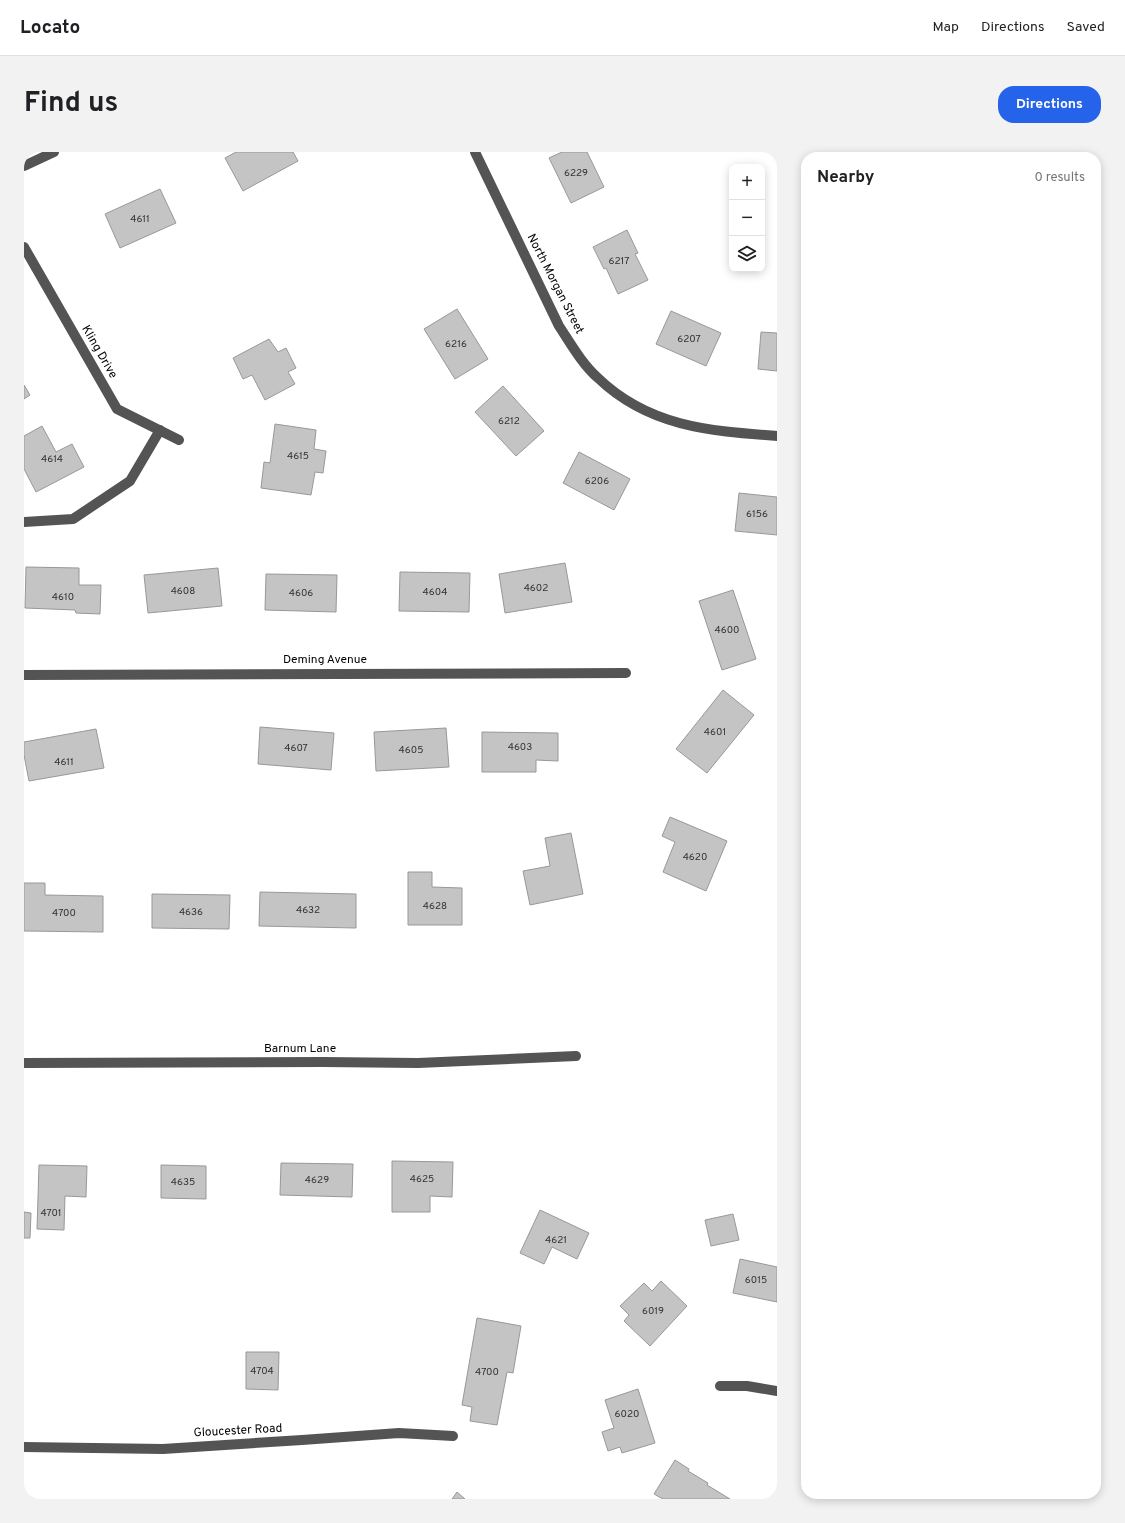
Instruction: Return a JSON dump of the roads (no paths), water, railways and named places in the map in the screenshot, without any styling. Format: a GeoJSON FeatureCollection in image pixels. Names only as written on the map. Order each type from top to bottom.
{"type":"FeatureCollection","features":[{"type":"Feature","properties":{"kind":"street"},"geometry":{"type":"LineString","coordinates":[[24,166],[54,152]]}},
{"type":"Feature","properties":{"kind":"street","name":"North Morgan Street"},"geometry":{"type":"LineString","coordinates":[[475,152],[542,292],[560,326],[577,352],[597,378],[624,400],[652,415],[678,423],[731,432],[777,436]]}},
{"type":"Feature","properties":{"kind":"street","name":"Kling Drive"},"geometry":{"type":"LineString","coordinates":[[24,247],[117,409],[179,440]]}},
{"type":"Feature","properties":{"kind":"street"},"geometry":{"type":"LineString","coordinates":[[24,522],[73,519],[130,481],[160,430]]}},
{"type":"Feature","properties":{"kind":"street","name":"Deming Avenue"},"geometry":{"type":"LineString","coordinates":[[24,675],[626,673]]}},
{"type":"Feature","properties":{"kind":"street","name":"Barnum Lane"},"geometry":{"type":"LineString","coordinates":[[24,1063],[418,1063],[576,1056]]}},
{"type":"Feature","properties":{"kind":"street"},"geometry":{"type":"LineString","coordinates":[[720,1386],[748,1386],[777,1391]]}},
{"type":"Feature","properties":{"kind":"street","name":"Gloucester Road"},"geometry":{"type":"LineString","coordinates":[[24,1447],[163,1449],[399,1433],[454,1436]]}}]}
